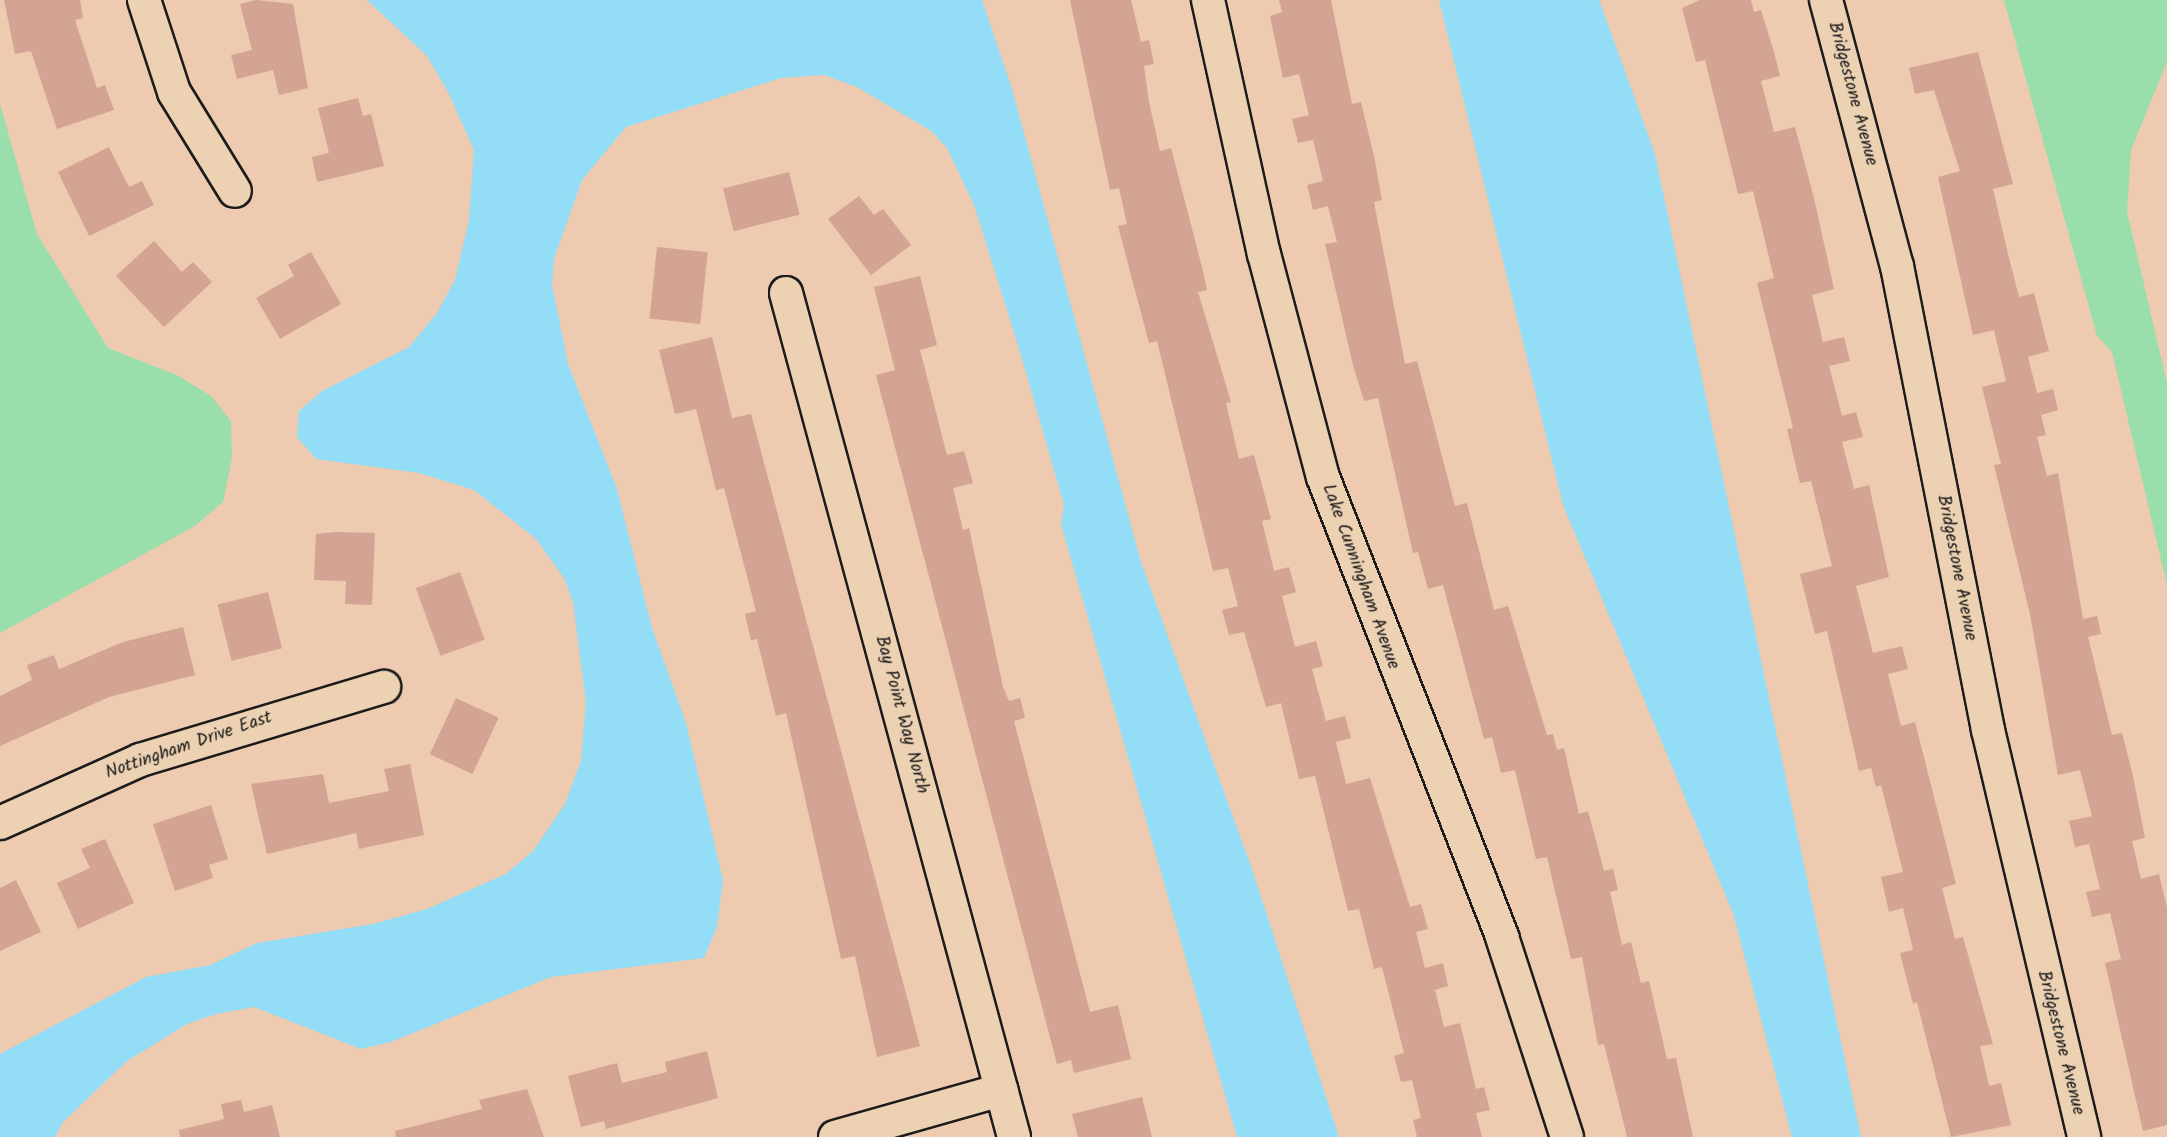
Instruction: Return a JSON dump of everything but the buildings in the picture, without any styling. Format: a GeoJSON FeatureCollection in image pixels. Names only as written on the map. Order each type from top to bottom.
{"type":"FeatureCollection","features":[{"type":"Feature","properties":{"kind":"street"},"geometry":{"type":"LineString","coordinates":[[144,0],[174,92],[235,191]]}},
{"type":"Feature","properties":{"kind":"street","name":"Lake Cunningham Avenue"},"geometry":{"type":"LineString","coordinates":[[1208,0],[1261,242],[1323,477],[1502,937],[1567,1137]]}},
{"type":"Feature","properties":{"kind":"street","name":"Bridgestone Avenue"},"geometry":{"type":"LineString","coordinates":[[1826,0],[1897,266],[1988,730],[2084,1137]]}},
{"type":"Feature","properties":{"kind":"street","name":"Bay Point Way North"},"geometry":{"type":"LineString","coordinates":[[786,293],[1014,1137]]}},
{"type":"Feature","properties":{"kind":"street","name":"Nottingham Drive East"},"geometry":{"type":"LineString","coordinates":[[0,824],[57,795],[199,739],[384,687]]}},
{"type":"Feature","properties":{"kind":"street"},"geometry":{"type":"LineString","coordinates":[[835,1137],[1001,1090]]}},
{"type":"Feature","properties":{"kind":"green space"},"geometry":{"type":"Polygon","coordinates":[[[2004,0],[2167,0],[2167,62],[2131,150],[2127,212],[2167,383],[2167,585],[2112,352],[2097,336],[2004,0]]]}},
{"type":"Feature","properties":{"kind":"green space"},"geometry":{"type":"Polygon","coordinates":[[[0,104],[37,234],[108,348],[179,376],[211,396],[231,421],[232,458],[223,502],[195,526],[0,633],[0,104]]]}},
{"type":"Feature","properties":{"kind":"water"},"geometry":{"type":"Polygon","coordinates":[[[367,0],[982,0],[1012,89],[1141,562],[1253,872],[1339,1137],[1237,1137],[1061,524],[1064,505],[1018,345],[974,205],[947,148],[931,131],[857,87],[824,75],[781,78],[626,127],[582,180],[554,259],[552,284],[568,364],[617,489],[652,628],[686,723],[723,880],[717,927],[704,958],[551,977],[391,1042],[361,1049],[254,1007],[216,1014],[187,1024],[127,1061],[63,1122],[55,1137],[0,1137],[0,1054],[146,977],[210,965],[257,943],[373,924],[427,909],[506,874],[533,851],[565,804],[581,761],[586,703],[573,602],[564,578],[536,539],[474,490],[419,473],[316,459],[297,437],[299,411],[322,391],[409,347],[437,313],[455,280],[469,220],[474,150],[448,92],[427,56],[367,0]]]}},
{"type":"Feature","properties":{"kind":"water"},"geometry":{"type":"Polygon","coordinates":[[[1439,0],[1599,0],[1655,154],[1861,1137],[1792,1137],[1733,913],[1563,505],[1439,0]]]}}]}
